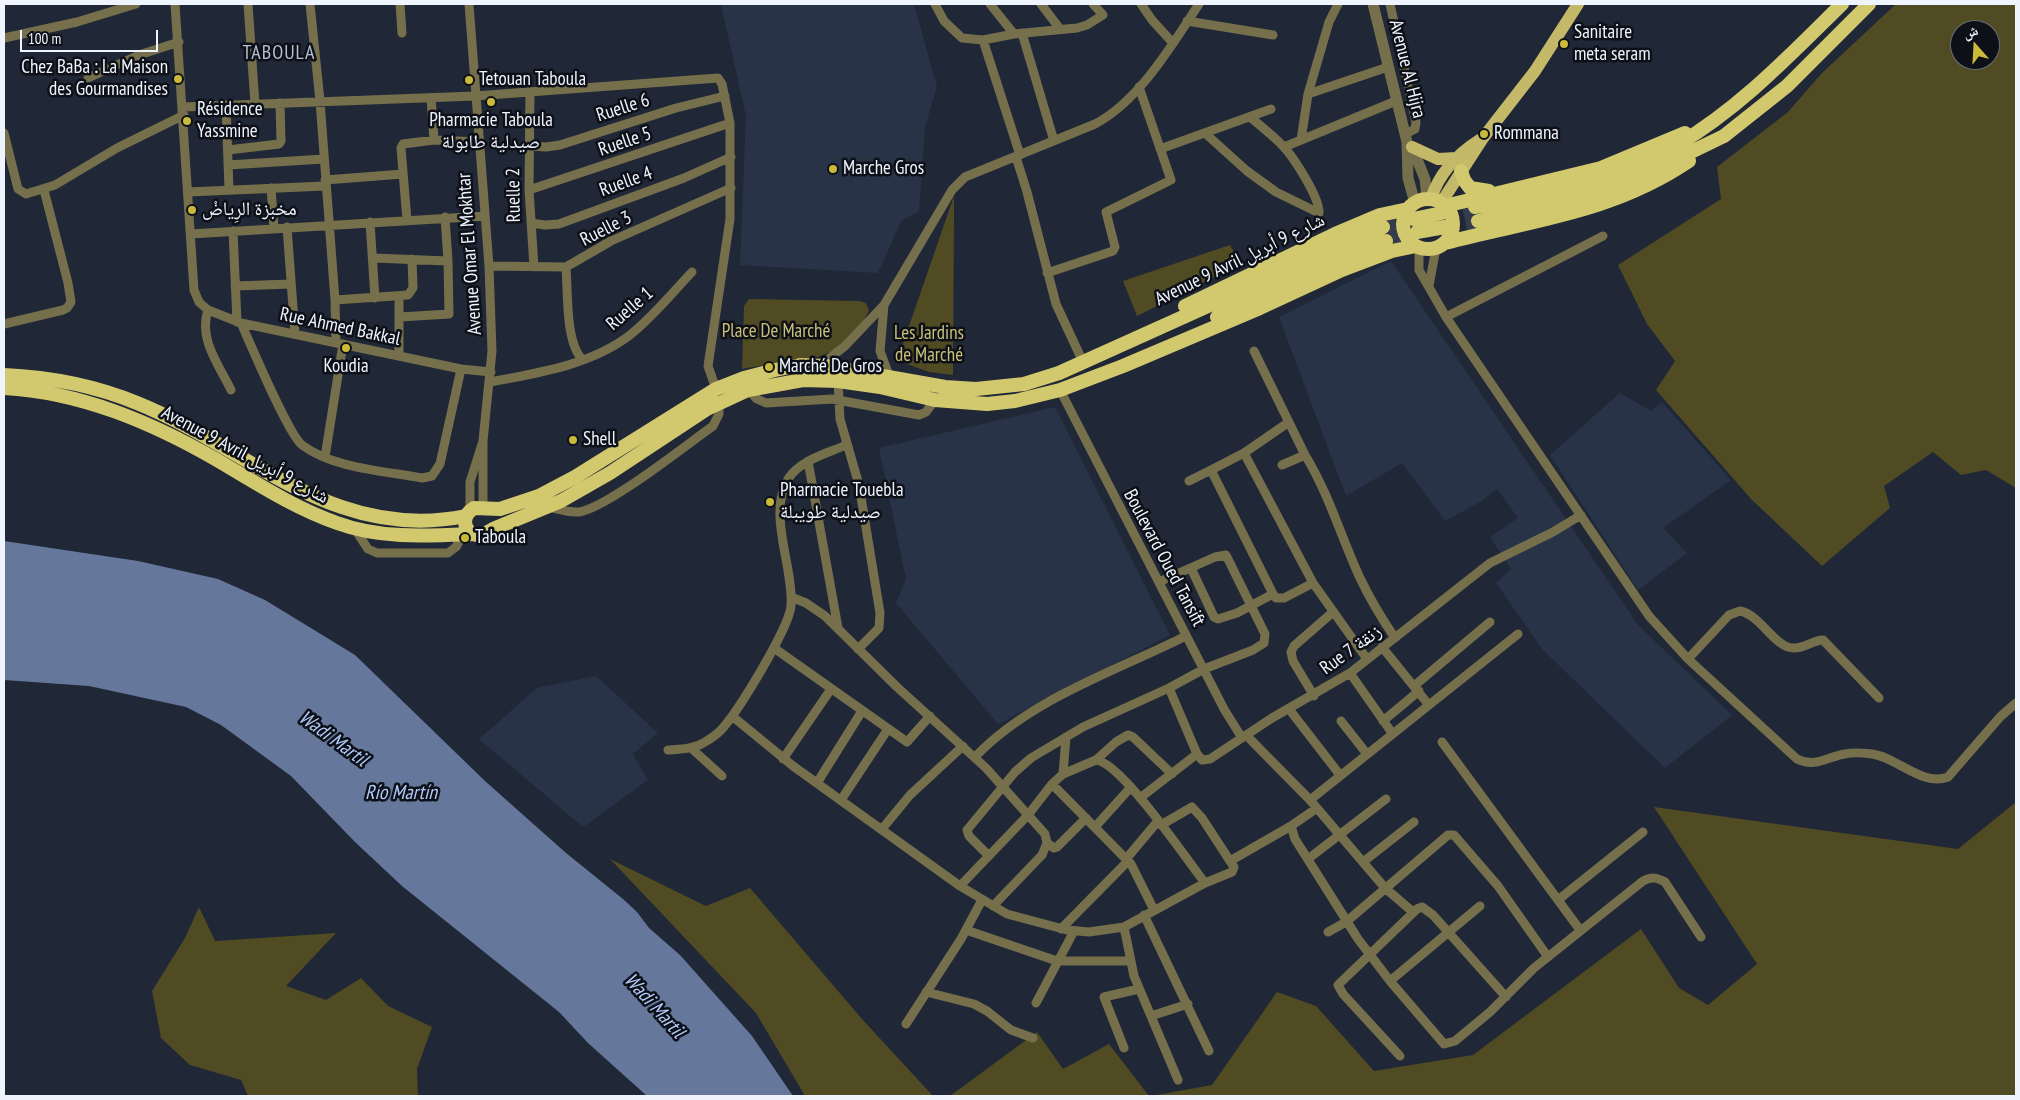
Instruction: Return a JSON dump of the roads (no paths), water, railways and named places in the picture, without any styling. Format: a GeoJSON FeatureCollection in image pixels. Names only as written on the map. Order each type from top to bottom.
{"type":"FeatureCollection","features":[{"type":"Feature","properties":{"kind":"highway","name":"Avenue 9 Avril شارع 9 أبريل"},"geometry":{"type":"LineString","coordinates":[[1724,136],[1625,184],[1561,205],[1476,214],[1620,173],[1677,145],[1705,127],[1766,79],[1842,4]]}},
{"type":"Feature","properties":{"kind":"highway","name":"Avenue 9 Avril شارع 9 أبريل"},"geometry":{"type":"LineString","coordinates":[[1425,216],[1440,246],[1563,217],[1603,204],[1639,189],[1669,174],[1724,136],[1787,86],[1870,4]]}},
{"type":"Feature","properties":{"kind":"highway","name":"Avenue 9 Avril شارع 9 أبريل"},"geometry":{"type":"LineString","coordinates":[[1088,360],[1190,303],[1268,265],[1380,216],[1425,216],[1508,191],[1601,168],[1669,138],[1705,127]]}},
{"type":"Feature","properties":{"kind":"highway"},"geometry":{"type":"LineString","coordinates":[[1459,164],[1464,180],[1470,188],[1508,191]]}},
{"type":"Feature","properties":{"kind":"highway"},"geometry":{"type":"LineString","coordinates":[[1425,216],[1450,211],[1454,223],[1450,236],[1440,246]]}},
{"type":"Feature","properties":{"kind":"highway","name":"Avenue 9 Avril شارع 9 أبريل"},"geometry":{"type":"LineString","coordinates":[[1425,216],[1445,227]]}},
{"type":"Feature","properties":{"kind":"highway","name":"Avenue 9 Avril شارع 9 أبريل"},"geometry":{"type":"LineString","coordinates":[[885,382],[936,400],[987,404],[1015,401],[1060,390],[1124,366],[1260,308],[1342,270],[1392,251],[1425,216]]}},
{"type":"Feature","properties":{"kind":"highway","name":"Avenue 9 Avril شارع 9 أبريل"},"geometry":{"type":"LineString","coordinates":[[4,388],[46,392],[104,407],[186,443],[303,509],[354,528],[404,536],[467,534],[481,536],[493,529],[548,507],[610,473],[718,395],[803,380],[885,382],[976,389],[1024,384],[1059,373],[1385,234],[1124,366]]}},
{"type":"Feature","properties":{"kind":"highway","name":"Avenue 9 Avril شارع 9 أبريل"},"geometry":{"type":"LineString","coordinates":[[4,375],[77,385],[108,392],[137,403],[203,436],[277,478],[332,505],[353,512],[402,520],[442,520],[476,510],[513,505],[556,488],[756,374],[814,365]]}},
{"type":"Feature","properties":{"kind":"highway"},"geometry":{"type":"LineString","coordinates":[[814,365],[885,382]]}},
{"type":"Feature","properties":{"kind":"highway"},"geometry":{"type":"LineString","coordinates":[[467,534],[466,526],[476,510],[494,517],[493,529]]}},
{"type":"Feature","properties":{"kind":"main road"},"geometry":{"type":"LineString","coordinates":[[1425,216],[1459,164],[1483,138],[1535,72],[1578,4]]}},
{"type":"Feature","properties":{"kind":"main road"},"geometry":{"type":"LineString","coordinates":[[1408,141],[1438,159],[1459,164]]}},
{"type":"Feature","properties":{"kind":"street"},"geometry":{"type":"LineString","coordinates":[[4,38],[77,22],[136,4]]}},
{"type":"Feature","properties":{"kind":"street"},"geometry":{"type":"LineString","coordinates":[[175,4],[184,111],[194,290],[199,302],[208,310],[204,324],[206,340],[231,390]]}},
{"type":"Feature","properties":{"kind":"street"},"geometry":{"type":"LineString","coordinates":[[248,4],[255,104]]}},
{"type":"Feature","properties":{"kind":"street"},"geometry":{"type":"LineString","coordinates":[[310,4],[340,343],[325,457]]}},
{"type":"Feature","properties":{"kind":"street"},"geometry":{"type":"LineString","coordinates":[[400,4],[402,33]]}},
{"type":"Feature","properties":{"kind":"street","name":"Avenue Omar El Mokhtar"},"geometry":{"type":"LineString","coordinates":[[469,4],[489,266],[492,372],[476,510]]}},
{"type":"Feature","properties":{"kind":"street"},"geometry":{"type":"LineString","coordinates":[[935,4],[944,21],[962,38],[983,40],[1086,25],[1103,15],[1093,4]]}},
{"type":"Feature","properties":{"kind":"street"},"geometry":{"type":"LineString","coordinates":[[990,4],[1018,34],[1054,141]]}},
{"type":"Feature","properties":{"kind":"street"},"geometry":{"type":"LineString","coordinates":[[1041,4],[1060,29]]}},
{"type":"Feature","properties":{"kind":"street"},"geometry":{"type":"LineString","coordinates":[[1141,4],[1152,20],[1172,42]]}},
{"type":"Feature","properties":{"kind":"street"},"geometry":{"type":"LineString","coordinates":[[814,365],[845,346],[884,305],[956,186],[966,177],[1104,119],[1124,106],[1198,4]]}},
{"type":"Feature","properties":{"kind":"street"},"geometry":{"type":"LineString","coordinates":[[1301,140],[1308,94],[1329,22],[1338,4]]}},
{"type":"Feature","properties":{"kind":"street","name":"Avenue Al Hijra"},"geometry":{"type":"LineString","coordinates":[[1373,4],[1396,102],[1408,141],[1425,179],[1425,216]]}},
{"type":"Feature","properties":{"kind":"street"},"geometry":{"type":"LineString","coordinates":[[1390,4],[1416,122],[1415,129],[1408,141]]}},
{"type":"Feature","properties":{"kind":"street"},"geometry":{"type":"LineString","coordinates":[[1187,21],[1273,35]]}},
{"type":"Feature","properties":{"kind":"street"},"geometry":{"type":"LineString","coordinates":[[1379,30],[1395,27]]}},
{"type":"Feature","properties":{"kind":"street"},"geometry":{"type":"LineString","coordinates":[[983,40],[1018,156],[1056,304],[1088,360]]}},
{"type":"Feature","properties":{"kind":"street"},"geometry":{"type":"LineString","coordinates":[[88,78],[139,55],[179,42]]}},
{"type":"Feature","properties":{"kind":"street"},"geometry":{"type":"LineString","coordinates":[[1308,94],[1388,67]]}},
{"type":"Feature","properties":{"kind":"street"},"geometry":{"type":"LineString","coordinates":[[4,133],[20,192],[26,194],[44,190],[184,111],[226,105],[475,96],[714,77],[722,82],[730,123],[731,188],[727,244],[708,366],[718,395],[720,414],[713,426],[619,492],[582,511],[571,512],[548,507]]}},
{"type":"Feature","properties":{"kind":"street"},"geometry":{"type":"LineString","coordinates":[[1047,273],[1115,250],[1106,212],[1171,180],[1139,87]]}},
{"type":"Feature","properties":{"kind":"street","name":"Ruelle 2"},"geometry":{"type":"LineString","coordinates":[[530,91],[529,190],[534,267]]}},
{"type":"Feature","properties":{"kind":"street","name":"Ruelle 6"},"geometry":{"type":"LineString","coordinates":[[530,146],[546,147],[560,145],[684,106],[725,96]]}},
{"type":"Feature","properties":{"kind":"street"},"geometry":{"type":"LineString","coordinates":[[431,98],[434,140]]}},
{"type":"Feature","properties":{"kind":"street"},"geometry":{"type":"LineString","coordinates":[[1284,147],[1396,102]]}},
{"type":"Feature","properties":{"kind":"street"},"geometry":{"type":"LineString","coordinates":[[228,150],[279,144],[281,141],[280,103]]}},
{"type":"Feature","properties":{"kind":"street"},"geometry":{"type":"LineString","coordinates":[[226,105],[229,190]]}},
{"type":"Feature","properties":{"kind":"street"},"geometry":{"type":"LineString","coordinates":[[1160,149],[1271,109]]}},
{"type":"Feature","properties":{"kind":"street"},"geometry":{"type":"LineString","coordinates":[[1206,134],[1247,171],[1276,192],[1319,213],[1318,204],[1307,182],[1284,147],[1250,117]]}},
{"type":"Feature","properties":{"kind":"street","name":"Ruelle 5"},"geometry":{"type":"LineString","coordinates":[[529,190],[730,123]]}},
{"type":"Feature","properties":{"kind":"street"},"geometry":{"type":"LineString","coordinates":[[407,220],[401,148],[403,144],[434,140],[479,142]]}},
{"type":"Feature","properties":{"kind":"street","name":"Avenue Al Hijra"},"geometry":{"type":"LineString","coordinates":[[1408,141],[1408,178],[1425,216]]}},
{"type":"Feature","properties":{"kind":"street","name":"Ruelle 4"},"geometry":{"type":"LineString","coordinates":[[531,223],[545,226],[559,224],[684,178],[731,157]]}},
{"type":"Feature","properties":{"kind":"street"},"geometry":{"type":"LineString","coordinates":[[228,165],[324,159]]}},
{"type":"Feature","properties":{"kind":"street"},"geometry":{"type":"LineString","coordinates":[[188,192],[272,188],[403,174]]}},
{"type":"Feature","properties":{"kind":"street"},"geometry":{"type":"LineString","coordinates":[[272,188],[274,228]]}},
{"type":"Feature","properties":{"kind":"street","name":"Ruelle 3"},"geometry":{"type":"LineString","coordinates":[[489,266],[566,267],[607,244],[731,188]]}},
{"type":"Feature","properties":{"kind":"street"},"geometry":{"type":"LineString","coordinates":[[4,324],[63,310],[71,302],[44,190]]}},
{"type":"Feature","properties":{"kind":"street"},"geometry":{"type":"LineString","coordinates":[[191,234],[329,224],[485,216]]}},
{"type":"Feature","properties":{"kind":"street"},"geometry":{"type":"LineString","coordinates":[[1425,216],[1419,270],[1423,282],[1429,286],[1446,317],[1623,580],[1649,616],[1688,659],[1797,759],[1813,764],[1845,754],[1874,754],[1928,778],[1942,780],[1948,777],[2000,717],[2016,703]]}},
{"type":"Feature","properties":{"kind":"street"},"geometry":{"type":"LineString","coordinates":[[400,317],[449,314],[445,218]]}},
{"type":"Feature","properties":{"kind":"street"},"geometry":{"type":"LineString","coordinates":[[370,222],[376,298]]}},
{"type":"Feature","properties":{"kind":"street"},"geometry":{"type":"LineString","coordinates":[[287,228],[295,334]]}},
{"type":"Feature","properties":{"kind":"street"},"geometry":{"type":"LineString","coordinates":[[233,231],[239,322],[297,440],[325,457],[422,478],[432,476],[440,464],[461,369]]}},
{"type":"Feature","properties":{"kind":"street"},"geometry":{"type":"LineString","coordinates":[[1446,317],[1603,236]]}},
{"type":"Feature","properties":{"kind":"street"},"geometry":{"type":"LineString","coordinates":[[1429,286],[1440,246]]}},
{"type":"Feature","properties":{"kind":"street"},"geometry":{"type":"LineString","coordinates":[[373,258],[448,260]]}},
{"type":"Feature","properties":{"kind":"street"},"geometry":{"type":"LineString","coordinates":[[335,300],[408,295],[412,291],[412,259]]}},
{"type":"Feature","properties":{"kind":"street"},"geometry":{"type":"LineString","coordinates":[[566,267],[570,328],[579,356],[583,360]]}},
{"type":"Feature","properties":{"kind":"street","name":"Ruelle 1"},"geometry":{"type":"LineString","coordinates":[[490,382],[537,373],[583,360],[629,336],[692,272]]}},
{"type":"Feature","properties":{"kind":"street"},"geometry":{"type":"LineString","coordinates":[[236,286],[291,284]]}},
{"type":"Feature","properties":{"kind":"street"},"geometry":{"type":"LineString","coordinates":[[398,296],[400,317],[399,356]]}},
{"type":"Feature","properties":{"kind":"street"},"geometry":{"type":"LineString","coordinates":[[884,305],[880,351],[885,382]]}},
{"type":"Feature","properties":{"kind":"street","name":"Rue Ahmed Bakkal"},"geometry":{"type":"LineString","coordinates":[[208,310],[239,322],[461,369],[492,372]]}},
{"type":"Feature","properties":{"kind":"street"},"geometry":{"type":"LineString","coordinates":[[1254,351],[1288,422],[1323,487],[1360,578],[1380,616],[1395,638]]}},
{"type":"Feature","properties":{"kind":"street"},"geometry":{"type":"LineString","coordinates":[[838,381],[838,400],[846,446],[859,485],[881,622],[874,634],[858,649]]}},
{"type":"Feature","properties":{"kind":"street"},"geometry":{"type":"LineString","coordinates":[[748,390],[757,399],[766,403],[838,400],[919,415],[926,412],[936,400]]}},
{"type":"Feature","properties":{"kind":"street","name":"Boulevard Oued Tansift"},"geometry":{"type":"LineString","coordinates":[[1060,390],[1224,709],[1244,736],[1310,800],[1385,888],[1413,912]]}},
{"type":"Feature","properties":{"kind":"street"},"geometry":{"type":"LineString","coordinates":[[1189,481],[1244,452],[1288,422]]}},
{"type":"Feature","properties":{"kind":"street","name":"Avenue Omar El Mokhtar"},"geometry":{"type":"LineString","coordinates":[[476,510],[470,482],[483,442]]}},
{"type":"Feature","properties":{"kind":"street"},"geometry":{"type":"LineString","coordinates":[[668,750],[691,748],[705,742],[720,731],[732,716],[774,648],[790,616],[791,597],[781,504],[787,480],[798,468],[808,461],[846,446]]}},
{"type":"Feature","properties":{"kind":"street"},"geometry":{"type":"LineString","coordinates":[[1244,452],[1314,583],[1367,659]]}},
{"type":"Feature","properties":{"kind":"street"},"geometry":{"type":"LineString","coordinates":[[1282,465],[1305,455]]}},
{"type":"Feature","properties":{"kind":"street"},"geometry":{"type":"LineString","coordinates":[[808,461],[838,628]]}},
{"type":"Feature","properties":{"kind":"street"},"geometry":{"type":"LineString","coordinates":[[1211,470],[1276,598],[1284,598],[1314,583]]}},
{"type":"Feature","properties":{"kind":"street","name":"Rue 7 زنقة"},"geometry":{"type":"LineString","coordinates":[[1197,754],[1202,760],[1210,759],[1244,736],[1314,696],[1350,673],[1490,563],[1506,553],[1554,532],[1581,515]]}},
{"type":"Feature","properties":{"kind":"street"},"geometry":{"type":"LineString","coordinates":[[354,528],[368,548],[377,553],[448,554],[456,548],[467,534]]}},
{"type":"Feature","properties":{"kind":"street"},"geometry":{"type":"LineString","coordinates":[[989,856],[969,836],[967,830],[1021,766],[1083,727],[1169,688],[1204,669],[1252,650],[1264,643],[1265,634],[1226,556],[1215,557],[1159,582]]}},
{"type":"Feature","properties":{"kind":"street"},"geometry":{"type":"LineString","coordinates":[[1191,568],[1214,616],[1218,619],[1251,606],[1274,594]]}},
{"type":"Feature","properties":{"kind":"street"},"geometry":{"type":"LineString","coordinates":[[791,597],[816,609],[838,628],[1004,786],[1045,834],[1047,843],[1042,855],[993,906]]}},
{"type":"Feature","properties":{"kind":"street"},"geometry":{"type":"LineString","coordinates":[[1688,659],[1729,615],[1735,611],[1746,612],[1789,647],[1798,648],[1823,640],[1879,698]]}},
{"type":"Feature","properties":{"kind":"street"},"geometry":{"type":"LineString","coordinates":[[1314,696],[1293,661],[1291,652],[1294,646],[1333,612]]}},
{"type":"Feature","properties":{"kind":"street"},"geometry":{"type":"LineString","coordinates":[[1383,721],[1490,622]]}},
{"type":"Feature","properties":{"kind":"street"},"geometry":{"type":"LineString","coordinates":[[1310,800],[1518,634]]}},
{"type":"Feature","properties":{"kind":"street"},"geometry":{"type":"LineString","coordinates":[[975,758],[1007,727],[1036,710],[1186,636]]}},
{"type":"Feature","properties":{"kind":"street"},"geometry":{"type":"LineString","coordinates":[[1382,647],[1428,704]]}},
{"type":"Feature","properties":{"kind":"street"},"geometry":{"type":"LineString","coordinates":[[774,648],[906,742],[930,716]]}},
{"type":"Feature","properties":{"kind":"street"},"geometry":{"type":"LineString","coordinates":[[1350,673],[1392,734]]}},
{"type":"Feature","properties":{"kind":"street"},"geometry":{"type":"LineString","coordinates":[[1140,798],[1197,754],[1169,688]]}},
{"type":"Feature","properties":{"kind":"street"},"geometry":{"type":"LineString","coordinates":[[783,758],[831,689]]}},
{"type":"Feature","properties":{"kind":"street"},"geometry":{"type":"LineString","coordinates":[[1289,710],[1340,775]]}},
{"type":"Feature","properties":{"kind":"street"},"geometry":{"type":"LineString","coordinates":[[816,783],[862,711]]}},
{"type":"Feature","properties":{"kind":"street"},"geometry":{"type":"LineString","coordinates":[[732,716],[816,783],[960,886],[982,900],[1020,919],[1061,929],[1074,931],[1105,931],[1124,927],[1205,883],[1232,872],[1234,867],[1202,818],[1192,807],[1159,823],[1127,860],[1061,929]]}},
{"type":"Feature","properties":{"kind":"street"},"geometry":{"type":"LineString","coordinates":[[1341,721],[1367,754]]}},
{"type":"Feature","properties":{"kind":"street"},"geometry":{"type":"LineString","coordinates":[[841,800],[888,729]]}},
{"type":"Feature","properties":{"kind":"street"},"geometry":{"type":"LineString","coordinates":[[960,886],[1028,815],[1052,784],[1063,774],[1096,760],[1116,742],[1128,735],[1133,737],[1172,774]]}},
{"type":"Feature","properties":{"kind":"street"},"geometry":{"type":"LineString","coordinates":[[1063,774],[1066,737]]}},
{"type":"Feature","properties":{"kind":"street"},"geometry":{"type":"LineString","coordinates":[[1442,742],[1580,930]]}},
{"type":"Feature","properties":{"kind":"street"},"geometry":{"type":"LineString","coordinates":[[882,829],[914,790],[963,746]]}},
{"type":"Feature","properties":{"kind":"street"},"geometry":{"type":"LineString","coordinates":[[691,748],[722,776]]}},
{"type":"Feature","properties":{"kind":"street"},"geometry":{"type":"LineString","coordinates":[[1096,760],[1108,766],[1140,798],[1205,883]]}},
{"type":"Feature","properties":{"kind":"street"},"geometry":{"type":"LineString","coordinates":[[1052,784],[1127,860],[1144,886],[1154,910]]}},
{"type":"Feature","properties":{"kind":"street"},"geometry":{"type":"LineString","coordinates":[[1095,827],[1131,788]]}},
{"type":"Feature","properties":{"kind":"street"},"geometry":{"type":"LineString","coordinates":[[1308,859],[1386,799]]}},
{"type":"Feature","properties":{"kind":"street"},"geometry":{"type":"LineString","coordinates":[[1230,861],[1291,826],[1317,808]]}},
{"type":"Feature","properties":{"kind":"street"},"geometry":{"type":"LineString","coordinates":[[1047,843],[1054,848],[1057,847],[1086,818]]}},
{"type":"Feature","properties":{"kind":"street"},"geometry":{"type":"LineString","coordinates":[[1363,862],[1414,822]]}},
{"type":"Feature","properties":{"kind":"street"},"geometry":{"type":"LineString","coordinates":[[1291,826],[1291,832],[1346,922],[1390,981],[1444,1044],[1455,1041],[1580,930],[1643,881],[1651,877],[1658,878],[1664,882],[1701,937]]}},
{"type":"Feature","properties":{"kind":"street"},"geometry":{"type":"LineString","coordinates":[[1558,900],[1643,832]]}},
{"type":"Feature","properties":{"kind":"street"},"geometry":{"type":"LineString","coordinates":[[1328,932],[1346,922],[1448,835],[1454,835],[1498,886],[1548,957]]}},
{"type":"Feature","properties":{"kind":"street"},"geometry":{"type":"LineString","coordinates":[[906,1024],[966,930],[982,900]]}},
{"type":"Feature","properties":{"kind":"street"},"geometry":{"type":"LineString","coordinates":[[1390,981],[1480,906]]}},
{"type":"Feature","properties":{"kind":"street"},"geometry":{"type":"LineString","coordinates":[[1400,1056],[1339,988],[1340,981],[1370,955],[1419,907],[1426,909],[1506,997]]}},
{"type":"Feature","properties":{"kind":"street"},"geometry":{"type":"LineString","coordinates":[[1144,915],[1210,1051]]}},
{"type":"Feature","properties":{"kind":"street"},"geometry":{"type":"LineString","coordinates":[[1124,927],[1130,961],[1139,989],[1178,1080]]}},
{"type":"Feature","properties":{"kind":"street"},"geometry":{"type":"LineString","coordinates":[[966,930],[1023,952],[1057,961],[1130,961]]}},
{"type":"Feature","properties":{"kind":"street"},"geometry":{"type":"LineString","coordinates":[[1036,1003],[1074,931]]}},
{"type":"Feature","properties":{"kind":"street"},"geometry":{"type":"LineString","coordinates":[[1124,1048],[1104,996],[1139,989]]}},
{"type":"Feature","properties":{"kind":"street"},"geometry":{"type":"LineString","coordinates":[[926,992],[974,1004],[987,1011],[1011,1030],[1033,1038]]}},
{"type":"Feature","properties":{"kind":"street"},"geometry":{"type":"LineString","coordinates":[[1151,1016],[1188,1004]]}},
{"type":"Feature","properties":{"kind":"water","name":"Río Martín"},"geometry":{"type":"Polygon","coordinates":[[[4,541],[138,561],[218,579],[265,600],[355,655],[485,781],[566,853],[623,899],[637,912],[649,928],[680,955],[752,1036],[793,1096],[647,1096],[588,1043],[559,1012],[402,886],[355,842],[291,776],[221,725],[186,707],[89,686],[4,680],[4,541]]]}},
{"type":"Feature","properties":{"kind":"tunnel"},"geometry":{"type":"LineString","coordinates":[[1442,213],[1475,207]]}},
{"type":"Feature","properties":{"kind":"tunnel"},"geometry":{"type":"LineString","coordinates":[[1383,227],[1413,219]]}},
{"type":"Feature","properties":{"kind":"tunnel"},"geometry":{"type":"LineString","coordinates":[[1445,227],[1478,221]]}},
{"type":"Feature","properties":{"kind":"tunnel"},"geometry":{"type":"LineString","coordinates":[[1386,241],[1417,232]]}},
{"type":"Feature","properties":{"kind":"place","name":"Sanitaire meta seram"},"geometry":{"type":"Point","coordinates":[1564,44]}},
{"type":"Feature","properties":{"kind":"place","name":"Chez BaBa : La Maison des Gourmandises"},"geometry":{"type":"Point","coordinates":[178,79]}},
{"type":"Feature","properties":{"kind":"place","name":"Tetouan Taboula"},"geometry":{"type":"Point","coordinates":[469,80]}},
{"type":"Feature","properties":{"kind":"place","name":"Pharmacie Taboula صيدلية طابولة"},"geometry":{"type":"Point","coordinates":[491,102]}},
{"type":"Feature","properties":{"kind":"place","name":"Résidence Yassmine"},"geometry":{"type":"Point","coordinates":[187,121]}},
{"type":"Feature","properties":{"kind":"place","name":"Rommana"},"geometry":{"type":"Point","coordinates":[1484,134]}},
{"type":"Feature","properties":{"kind":"place","name":"Marche Gros"},"geometry":{"type":"Point","coordinates":[833,169]}},
{"type":"Feature","properties":{"kind":"place","name":"مخبزة الرِياضْ"},"geometry":{"type":"Point","coordinates":[192,210]}},
{"type":"Feature","properties":{"kind":"place","name":"Koudia"},"geometry":{"type":"Point","coordinates":[346,348]}},
{"type":"Feature","properties":{"kind":"place","name":"Marché De Gros"},"geometry":{"type":"Point","coordinates":[769,367]}},
{"type":"Feature","properties":{"kind":"place","name":"Shell"},"geometry":{"type":"Point","coordinates":[573,440]}},
{"type":"Feature","properties":{"kind":"place","name":"Pharmacie Touebla صيدلية طويبلة"},"geometry":{"type":"Point","coordinates":[770,502]}},
{"type":"Feature","properties":{"kind":"place","name":"Taboula"},"geometry":{"type":"Point","coordinates":[465,538]}},
{"type":"Feature","properties":{"kind":"district","name":"TABOULA"},"geometry":{"type":"Point","coordinates":[279,53]}},
{"type":"Feature","properties":{"kind":"park label","name":"Place De Marché"},"geometry":{"type":"Point","coordinates":[776,332]}},
{"type":"Feature","properties":{"kind":"park label","name":"Les Jardins de Marché"},"geometry":{"type":"Point","coordinates":[929,345]}},
{"type":"Feature","properties":{"kind":"water label","name":"Wadi Martil"},"geometry":{"type":"Point","coordinates":[333,739]}},
{"type":"Feature","properties":{"kind":"water label","name":"Wadi Martil"},"geometry":{"type":"Point","coordinates":[654,1006]}}]}
